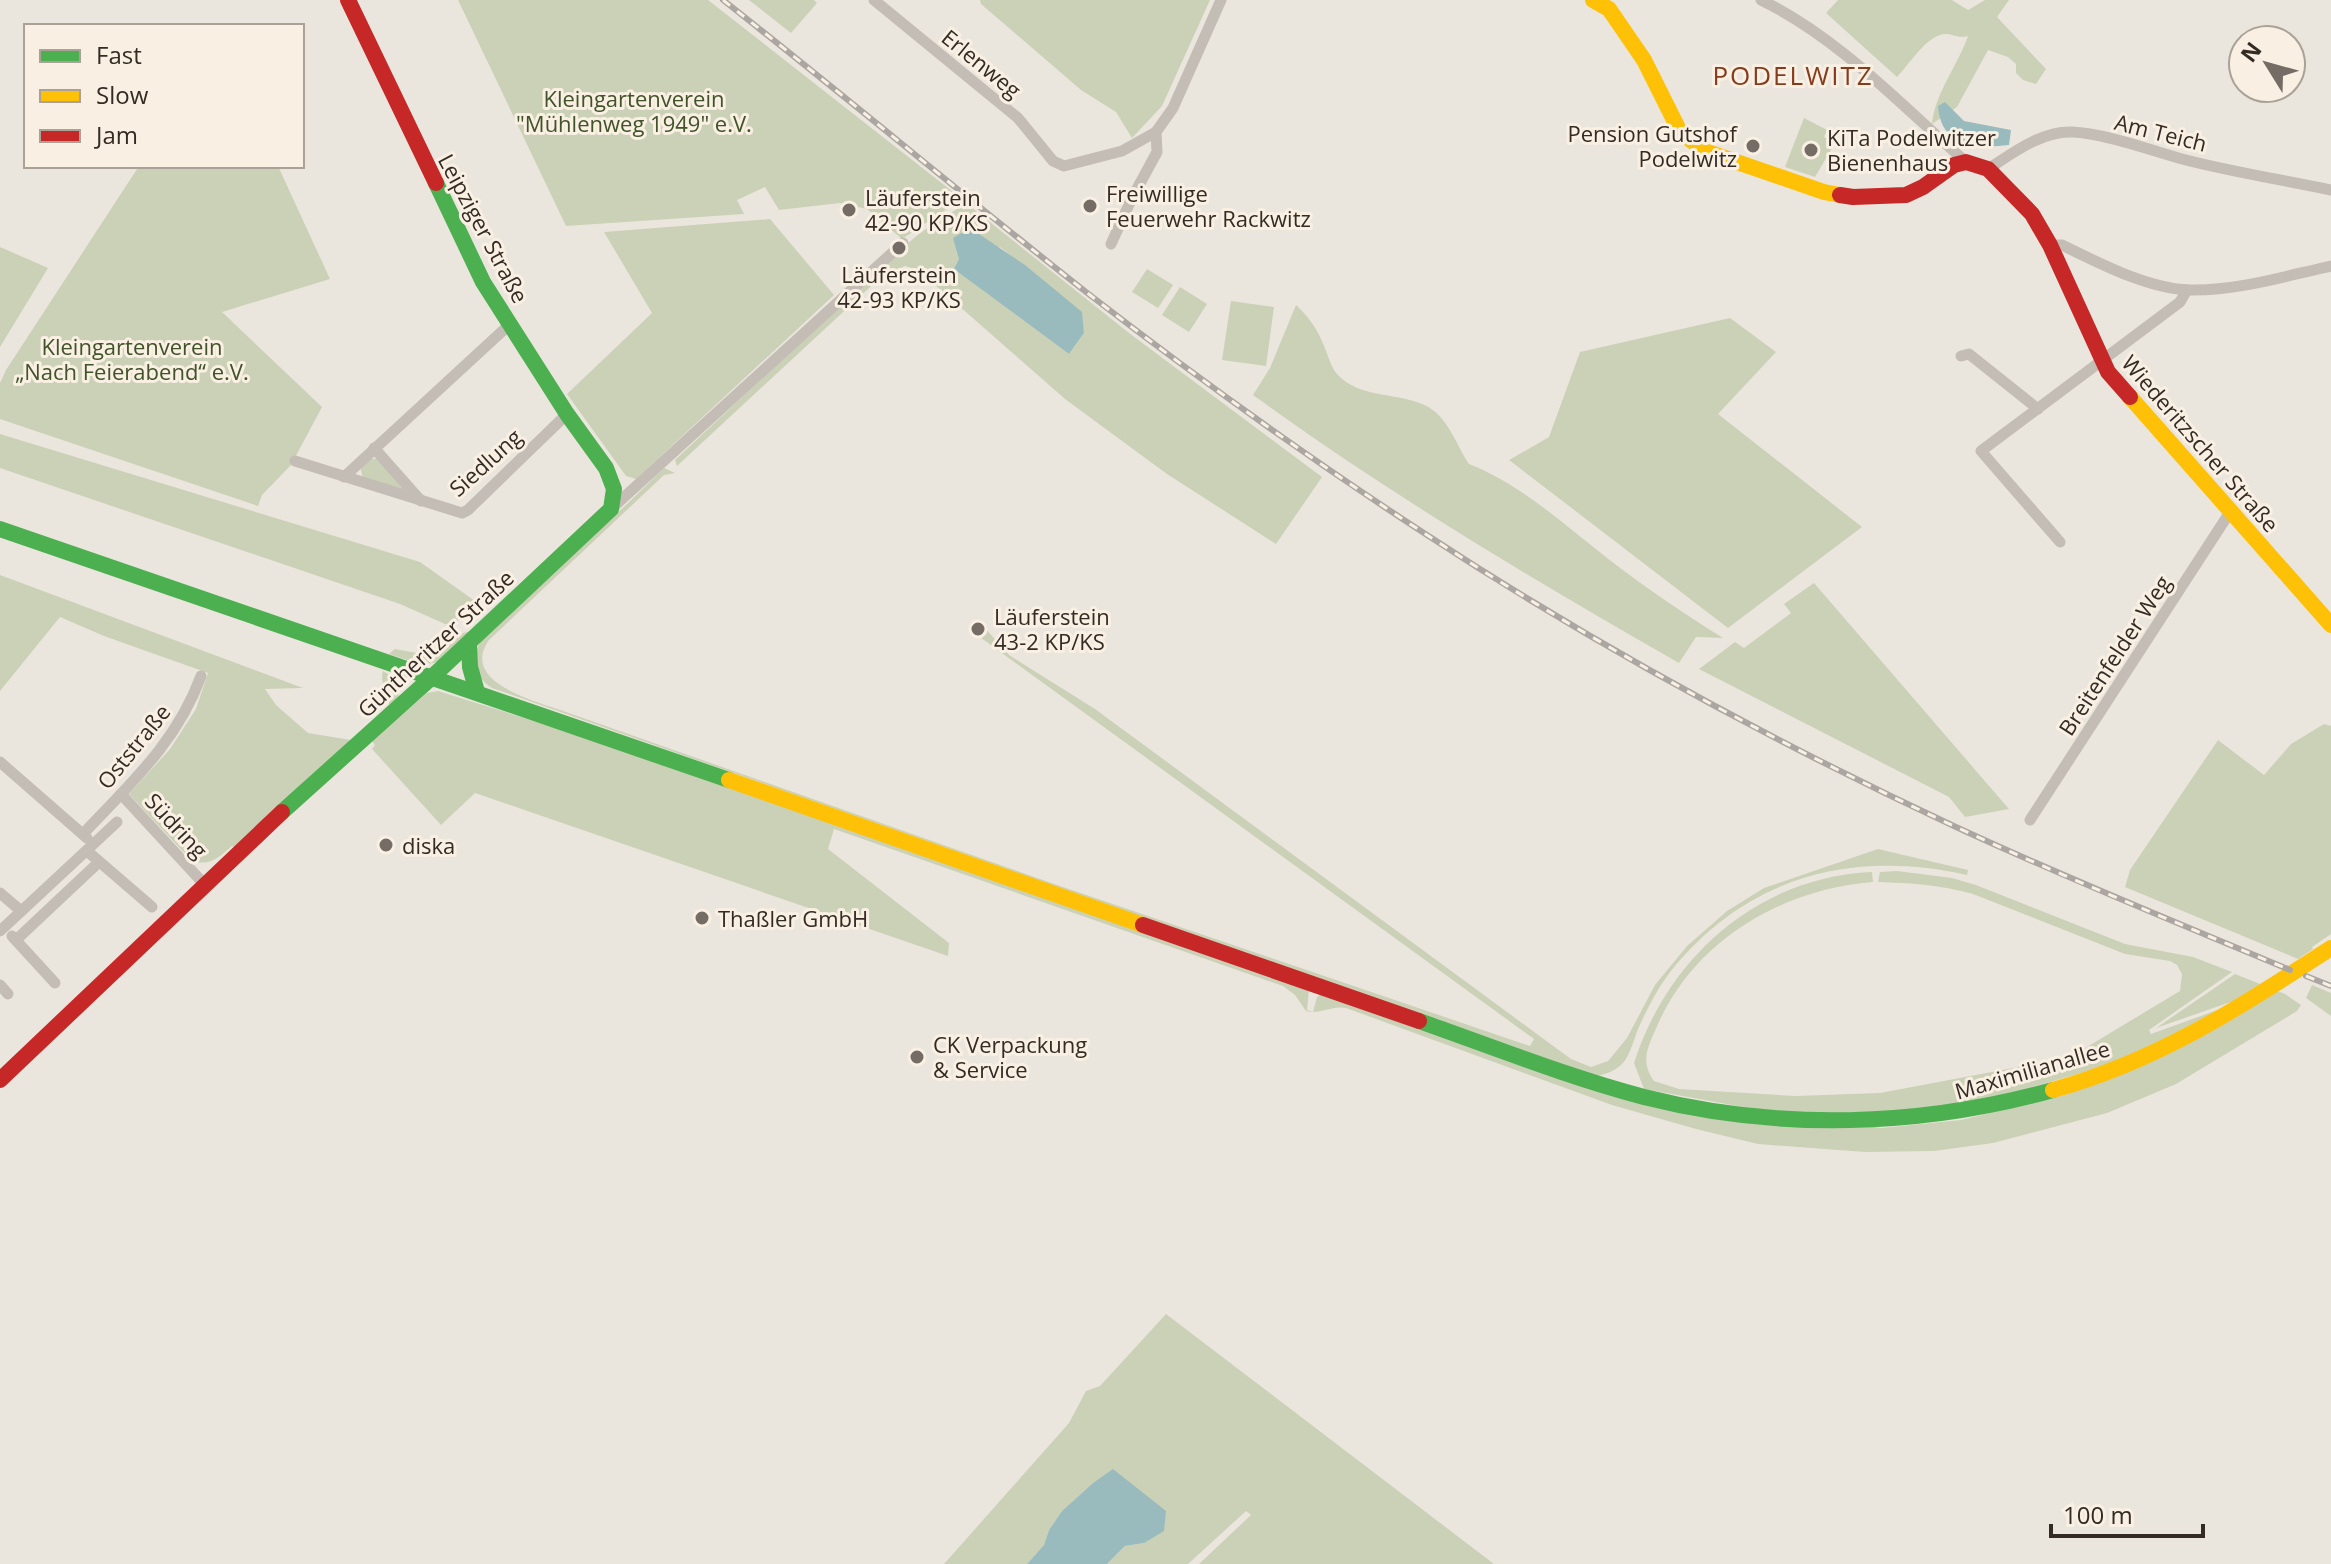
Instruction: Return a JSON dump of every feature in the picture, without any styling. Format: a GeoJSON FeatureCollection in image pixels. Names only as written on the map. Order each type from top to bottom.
{"type":"FeatureCollection","features":[{"type":"Feature","properties":{"kind":"street","name":"Leipziger Straße"},"geometry":{"type":"LineString","coordinates":[[348,0],[483,282],[611,479],[614,489],[611,509]]}},
{"type":"Feature","properties":{"kind":"street","name":"Erlenweg"},"geometry":{"type":"LineString","coordinates":[[874,0],[1018,118],[1058,165],[1076,164],[1122,151],[1156,132]]}},
{"type":"Feature","properties":{"kind":"street"},"geometry":{"type":"LineString","coordinates":[[1111,244],[1157,152],[1156,132],[1173,108],[1221,0]]}},
{"type":"Feature","properties":{"kind":"street"},"geometry":{"type":"LineString","coordinates":[[1593,0],[1609,9],[1644,60],[1680,132],[1705,151],[1824,192],[1853,197],[1906,195],[1954,165],[1966,162]]}},
{"type":"Feature","properties":{"kind":"street"},"geometry":{"type":"LineString","coordinates":[[1761,0],[1804,23],[1840,51],[1966,162]]}},
{"type":"Feature","properties":{"kind":"street","name":"Am Teich"},"geometry":{"type":"LineString","coordinates":[[1988,169],[2046,136],[2071,132],[2331,190]]}},
{"type":"Feature","properties":{"kind":"street","name":"Wiederitzscher Straße"},"geometry":{"type":"LineString","coordinates":[[1966,162],[1988,169],[2032,214],[2050,245],[2102,363],[2331,625]]}},
{"type":"Feature","properties":{"kind":"street","name":"Güntheritzer Straße"},"geometry":{"type":"LineString","coordinates":[[0,1080],[204,884],[903,243]]}},
{"type":"Feature","properties":{"kind":"street"},"geometry":{"type":"LineString","coordinates":[[2050,245],[2062,245],[2123,275],[2187,290],[2231,287],[2331,266]]}},
{"type":"Feature","properties":{"kind":"street"},"geometry":{"type":"LineString","coordinates":[[2060,542],[1981,451],[2102,363],[2180,302],[2187,290]]}},
{"type":"Feature","properties":{"kind":"street"},"geometry":{"type":"LineString","coordinates":[[344,477],[510,324]]}},
{"type":"Feature","properties":{"kind":"street"},"geometry":{"type":"LineString","coordinates":[[1961,356],[1969,354],[2038,409]]}},
{"type":"Feature","properties":{"kind":"street","name":"Siedlung"},"geometry":{"type":"LineString","coordinates":[[295,461],[457,513],[468,510],[567,414]]}},
{"type":"Feature","properties":{"kind":"street","name":"Siedlung"},"geometry":{"type":"LineString","coordinates":[[374,448],[421,501]]}},
{"type":"Feature","properties":{"kind":"street","name":"Breitenfelder Weg"},"geometry":{"type":"LineString","coordinates":[[2030,820],[2230,512]]}},
{"type":"Feature","properties":{"kind":"street","name":"Maximilianallee"},"geometry":{"type":"LineString","coordinates":[[0,529],[477,692],[1492,1047],[1620,1089],[1699,1109],[1825,1122],[1935,1117],[2000,1105],[2113,1071],[2205,1028],[2329,949]]}},
{"type":"Feature","properties":{"kind":"street"},"geometry":{"type":"LineString","coordinates":[[469,643],[470,667],[477,692]]}},
{"type":"Feature","properties":{"kind":"street","name":"Oststraße"},"geometry":{"type":"LineString","coordinates":[[83,834],[166,745],[190,705],[201,676]]}},
{"type":"Feature","properties":{"kind":"street"},"geometry":{"type":"LineString","coordinates":[[0,762],[83,834],[99,862],[152,907]]}},
{"type":"Feature","properties":{"kind":"street","name":"Südring"},"geometry":{"type":"LineString","coordinates":[[121,794],[204,884]]}},
{"type":"Feature","properties":{"kind":"street","name":"Südring"},"geometry":{"type":"LineString","coordinates":[[55,983],[2,929],[117,822]]}},
{"type":"Feature","properties":{"kind":"street"},"geometry":{"type":"LineString","coordinates":[[16,940],[99,862]]}},
{"type":"Feature","properties":{"kind":"street"},"geometry":{"type":"LineString","coordinates":[[0,893],[21,911]]}},
{"type":"Feature","properties":{"kind":"green space","name":"Kleingartenverein \"Mühlenweg 1949\" e.V."},"geometry":{"type":"Polygon","coordinates":[[[458,0],[708,0],[962,199],[902,239],[867,209],[840,203],[779,210],[765,187],[737,200],[744,214],[566,226],[458,0]]]}},
{"type":"Feature","properties":{"kind":"green space"},"geometry":{"type":"Polygon","coordinates":[[[749,0],[814,0],[817,3],[791,33],[749,0]]]}},
{"type":"Feature","properties":{"kind":"green space"},"geometry":{"type":"Polygon","coordinates":[[[980,0],[1210,0],[1162,106],[1132,138],[1116,112],[1081,90],[980,0]]]}},
{"type":"Feature","properties":{"kind":"green space"},"geometry":{"type":"Polygon","coordinates":[[[1838,0],[1952,0],[1968,10],[1985,0],[2009,0],[1997,17],[2046,69],[2036,84],[2023,80],[2016,73],[2016,64],[2008,57],[1988,50],[1957,107],[1932,124],[1937,101],[1968,36],[1937,36],[1924,45],[1897,77],[1826,13],[1838,0]]]}},
{"type":"Feature","properties":{"kind":"green space"},"geometry":{"type":"Polygon","coordinates":[[[1804,118],[1827,130],[1824,137],[1835,143],[1815,177],[1785,167],[1804,118]]]}},
{"type":"Feature","properties":{"kind":"green space","name":"Kleingartenverein „Nach Feierabend“ e.V."},"geometry":{"type":"Polygon","coordinates":[[[138,168],[279,168],[330,279],[222,312],[322,407],[291,465],[262,495],[258,506],[0,419],[0,383],[138,168]]]}},
{"type":"Feature","properties":{"kind":"green space"},"geometry":{"type":"Polygon","coordinates":[[[966,203],[1129,333],[1322,477],[1276,544],[1167,474],[1065,399],[918,270],[905,266],[883,275],[677,466],[675,460],[920,233],[966,203]],[[1000,247],[959,259],[955,269],[1069,354],[1084,333],[1081,312],[1000,247]]]}},
{"type":"Feature","properties":{"kind":"green space"},"geometry":{"type":"Polygon","coordinates":[[[770,219],[834,295],[636,479],[626,476],[567,394],[652,313],[604,232],[770,219]]]}},
{"type":"Feature","properties":{"kind":"green space"},"geometry":{"type":"Polygon","coordinates":[[[0,247],[48,268],[0,347],[0,247]]]}},
{"type":"Feature","properties":{"kind":"green space"},"geometry":{"type":"Polygon","coordinates":[[[1147,269],[1173,285],[1158,308],[1132,292],[1147,269]]]}},
{"type":"Feature","properties":{"kind":"green space"},"geometry":{"type":"Polygon","coordinates":[[[1180,287],[1207,304],[1189,332],[1162,315],[1180,287]]]}},
{"type":"Feature","properties":{"kind":"green space"},"geometry":{"type":"Polygon","coordinates":[[[1231,301],[1274,307],[1266,366],[1222,360],[1231,301]]]}},
{"type":"Feature","properties":{"kind":"green space"},"geometry":{"type":"Polygon","coordinates":[[[1296,305],[1316,329],[1331,364],[1346,382],[1369,392],[1407,399],[1430,408],[1448,426],[1469,464],[1525,495],[1638,581],[1723,638],[1696,637],[1679,663],[1463,535],[1304,432],[1253,395],[1270,368],[1296,305]]]}},
{"type":"Feature","properties":{"kind":"green space"},"geometry":{"type":"Polygon","coordinates":[[[1730,318],[1776,352],[1718,414],[1862,527],[1728,628],[1509,460],[1549,437],[1580,352],[1730,318]]]}},
{"type":"Feature","properties":{"kind":"green space"},"geometry":{"type":"Polygon","coordinates":[[[0,434],[420,562],[475,601],[452,627],[400,604],[0,468],[0,434]]]}},
{"type":"Feature","properties":{"kind":"green space"},"geometry":{"type":"Polygon","coordinates":[[[367,458],[377,459],[407,491],[363,479],[360,466],[367,458]]]}},
{"type":"Feature","properties":{"kind":"green space"},"geometry":{"type":"Polygon","coordinates":[[[664,468],[675,473],[664,475],[489,640],[482,655],[484,668],[492,679],[537,702],[1057,885],[1530,1046],[1534,1039],[977,635],[984,627],[1009,655],[1095,709],[1571,1059],[1591,1067],[1608,1061],[1627,1038],[1655,985],[1687,946],[1727,911],[1764,888],[1878,849],[1968,870],[1967,875],[1925,868],[1884,866],[1845,869],[1807,877],[1771,891],[1737,910],[1705,935],[1675,966],[1650,1004],[1625,1060],[1614,1070],[1596,1076],[488,685],[476,666],[476,656],[484,636],[664,468]]]}},
{"type":"Feature","properties":{"kind":"green space"},"geometry":{"type":"Polygon","coordinates":[[[0,575],[303,688],[265,689],[276,705],[308,733],[351,740],[389,705],[382,680],[383,671],[397,680],[399,698],[234,847],[209,862],[192,861],[129,794],[170,749],[196,709],[208,673],[60,617],[0,691],[0,575]]]}},
{"type":"Feature","properties":{"kind":"green space"},"geometry":{"type":"Polygon","coordinates":[[[1814,583],[2009,809],[1965,817],[1949,797],[1699,669],[1735,642],[1744,648],[1791,613],[1784,604],[1814,583]]]}},
{"type":"Feature","properties":{"kind":"green space"},"geometry":{"type":"Polygon","coordinates":[[[471,631],[443,659],[435,662],[427,664],[389,654],[395,649],[433,656],[463,633],[471,631]]]}},
{"type":"Feature","properties":{"kind":"green space"},"geometry":{"type":"Polygon","coordinates":[[[438,691],[559,729],[1309,989],[1307,1010],[1313,1012],[1306,1011],[1295,995],[1283,986],[834,829],[828,849],[949,943],[948,956],[475,793],[441,825],[372,749],[375,745],[372,741],[427,693],[438,691]]]}},
{"type":"Feature","properties":{"kind":"green space"},"geometry":{"type":"Polygon","coordinates":[[[2324,724],[2331,726],[2331,934],[2313,949],[2298,959],[2125,887],[2130,870],[2218,740],[2264,775],[2291,744],[2324,724]]]}},
{"type":"Feature","properties":{"kind":"green space"},"geometry":{"type":"Polygon","coordinates":[[[1897,871],[1952,878],[1976,885],[2125,944],[2193,957],[2232,972],[2149,1030],[2151,1034],[2234,1004],[2135,1057],[1958,1109],[1792,1116],[1644,1089],[1634,1063],[1649,1025],[1694,957],[1723,930],[1756,907],[1792,889],[1830,877],[1872,872],[1873,882],[1807,895],[1775,908],[1746,924],[1695,967],[1674,994],[1649,1046],[1647,1066],[1654,1081],[1679,1089],[1795,1096],[1880,1093],[2077,1053],[2180,991],[2182,974],[2177,965],[2170,961],[2125,954],[1973,894],[1926,885],[1878,882],[1880,872],[1897,871]]]}},
{"type":"Feature","properties":{"kind":"green space"},"geometry":{"type":"Polygon","coordinates":[[[2235,974],[2285,994],[2301,1005],[2297,1011],[2176,1084],[2107,1113],[1993,1143],[1934,1151],[1865,1152],[1758,1144],[1696,1129],[1612,1105],[1346,1008],[1313,1012],[1317,997],[1322,994],[1620,1096],[1882,1128],[1961,1120],[2066,1095],[2242,998],[2156,1028],[2235,974]]]}},
{"type":"Feature","properties":{"kind":"green space"},"geometry":{"type":"Polygon","coordinates":[[[2312,985],[2331,993],[2331,1016],[2306,998],[2312,985]]]}},
{"type":"Feature","properties":{"kind":"green space"},"geometry":{"type":"Polygon","coordinates":[[[1166,1314],[1494,1564],[1199,1564],[1251,1515],[1246,1511],[1188,1564],[1107,1564],[1125,1546],[1144,1543],[1113,1470],[1062,1511],[1049,1530],[1044,1545],[1027,1564],[944,1564],[1069,1423],[1086,1391],[1100,1386],[1166,1314]]]}},
{"type":"Feature","properties":{"kind":"water"},"geometry":{"type":"Polygon","coordinates":[[[1945,102],[1964,121],[2011,130],[2009,145],[1972,145],[1953,137],[1941,120],[1938,106],[1945,102]]]}},
{"type":"Feature","properties":{"kind":"water"},"geometry":{"type":"Polygon","coordinates":[[[970,228],[1025,265],[1082,312],[1084,333],[1069,354],[954,269],[959,259],[953,238],[970,228]]]}},
{"type":"Feature","properties":{"kind":"water"},"geometry":{"type":"Polygon","coordinates":[[[1113,1469],[1166,1511],[1164,1531],[1144,1543],[1125,1546],[1107,1564],[1027,1564],[1044,1545],[1049,1530],[1062,1511],[1113,1469]]]}},
{"type":"Feature","properties":{"kind":"railway"},"geometry":{"type":"LineString","coordinates":[[723,0],[1040,256],[1169,355],[1340,477],[1490,576],[1686,690],[1888,795],[2039,864],[2290,970]]}},
{"type":"Feature","properties":{"kind":"railway"},"geometry":{"type":"LineString","coordinates":[[2306,976],[2331,986]]}},
{"type":"Feature","properties":{"kind":"traffic: fast"},"geometry":{"type":"LineString","coordinates":[[282,812],[611,509],[614,489],[606,468],[567,414],[483,282],[436,183]]}},
{"type":"Feature","properties":{"kind":"traffic: fast"},"geometry":{"type":"LineString","coordinates":[[0,529],[729,780]]}},
{"type":"Feature","properties":{"kind":"traffic: fast"},"geometry":{"type":"LineString","coordinates":[[469,643],[470,667],[477,692]]}},
{"type":"Feature","properties":{"kind":"traffic: fast"},"geometry":{"type":"LineString","coordinates":[[1419,1021],[1616,1089],[1695,1108],[1746,1115],[1849,1120],[1901,1117],[2003,1102],[2053,1090]]}},
{"type":"Feature","properties":{"kind":"traffic: slow"},"geometry":{"type":"LineString","coordinates":[[1593,0],[1609,9],[1644,60],[1680,132],[1705,151],[1840,195]]}},
{"type":"Feature","properties":{"kind":"traffic: slow"},"geometry":{"type":"LineString","coordinates":[[2130,397],[2331,625]]}},
{"type":"Feature","properties":{"kind":"traffic: slow"},"geometry":{"type":"LineString","coordinates":[[729,780],[1143,925]]}},
{"type":"Feature","properties":{"kind":"traffic: slow"},"geometry":{"type":"LineString","coordinates":[[2053,1090],[2129,1063],[2198,1030],[2331,948]]}},
{"type":"Feature","properties":{"kind":"traffic: jam"},"geometry":{"type":"LineString","coordinates":[[348,0],[436,183]]}},
{"type":"Feature","properties":{"kind":"traffic: jam"},"geometry":{"type":"LineString","coordinates":[[1840,195],[1906,195],[1954,165],[1966,162],[1988,169],[2032,214],[2050,245],[2108,372],[2130,397]]}},
{"type":"Feature","properties":{"kind":"traffic: jam"},"geometry":{"type":"LineString","coordinates":[[0,1080],[282,812]]}},
{"type":"Feature","properties":{"kind":"traffic: jam"},"geometry":{"type":"LineString","coordinates":[[1143,925],[1419,1021]]}},
{"type":"Feature","properties":{"kind":"place","name":"Pension Gutshof Podelwitz"},"geometry":{"type":"Point","coordinates":[1753,146]}},
{"type":"Feature","properties":{"kind":"place","name":"KiTa Podelwitzer Bienenhaus"},"geometry":{"type":"Point","coordinates":[1811,150]}},
{"type":"Feature","properties":{"kind":"place","name":"Freiwillige Feuerwehr Rackwitz"},"geometry":{"type":"Point","coordinates":[1090,206]}},
{"type":"Feature","properties":{"kind":"place","name":"Läuferstein 42-90 KP/KS"},"geometry":{"type":"Point","coordinates":[849,210]}},
{"type":"Feature","properties":{"kind":"place","name":"Läuferstein 42-93 KP/KS"},"geometry":{"type":"Point","coordinates":[899,248]}},
{"type":"Feature","properties":{"kind":"place","name":"Läuferstein 43-2 KP/KS"},"geometry":{"type":"Point","coordinates":[978,629]}},
{"type":"Feature","properties":{"kind":"place","name":"diska"},"geometry":{"type":"Point","coordinates":[386,845]}},
{"type":"Feature","properties":{"kind":"place","name":"Thaßler GmbH"},"geometry":{"type":"Point","coordinates":[702,918]}},
{"type":"Feature","properties":{"kind":"place","name":"CK Verpackung & Service"},"geometry":{"type":"Point","coordinates":[917,1057]}},
{"type":"Feature","properties":{"kind":"district","name":"PODELWITZ"},"geometry":{"type":"Point","coordinates":[1793,75]}}]}
